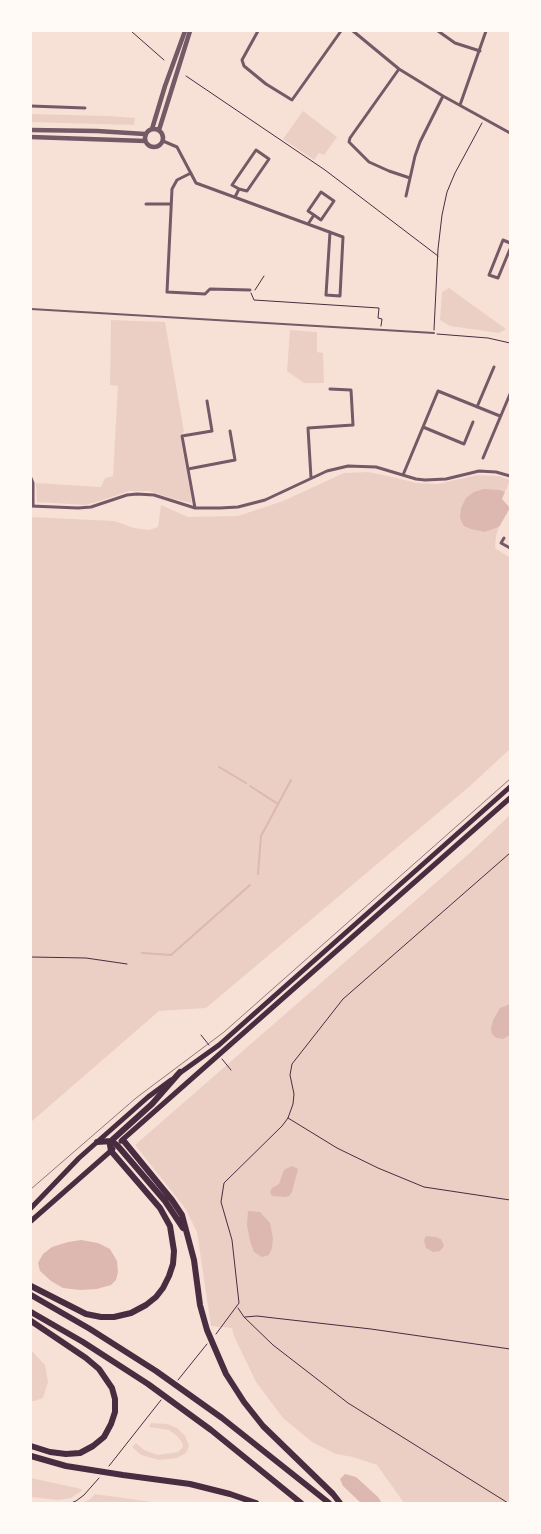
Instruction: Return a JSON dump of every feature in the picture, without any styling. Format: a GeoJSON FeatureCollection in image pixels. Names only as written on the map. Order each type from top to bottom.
{"type":"FeatureCollection","features":[{"type":"Feature","properties":{"kind":"highway"},"geometry":{"type":"LineString","coordinates":[[31,1286],[86,1314],[101,1317],[114,1317],[131,1313],[146,1305],[163,1288],[173,1264],[174,1251],[170,1226],[160,1208],[111,1151],[114,1143],[180,1072]]}},
{"type":"Feature","properties":{"kind":"highway"},"geometry":{"type":"LineString","coordinates":[[122,1140],[172,1200],[182,1215],[194,1260],[203,1313],[226,1374],[262,1426],[340,1503]]}},
{"type":"Feature","properties":{"kind":"highway"},"geometry":{"type":"LineString","coordinates":[[97,1142],[114,1143],[165,1201],[188,1236]]}},
{"type":"Feature","properties":{"kind":"highway"},"geometry":{"type":"LineString","coordinates":[[31,1295],[90,1329],[156,1371],[245,1435],[329,1503]]}},
{"type":"Feature","properties":{"kind":"highway"},"geometry":{"type":"LineString","coordinates":[[31,1312],[83,1342],[148,1384],[226,1442],[301,1503]]}},
{"type":"Feature","properties":{"kind":"highway"},"geometry":{"type":"LineString","coordinates":[[31,1321],[99,1369],[112,1388],[115,1399],[115,1412],[111,1424],[104,1437],[93,1446],[80,1453],[66,1454],[50,1452],[31,1446]]}},
{"type":"Feature","properties":{"kind":"highway"},"geometry":{"type":"LineString","coordinates":[[31,1456],[66,1466],[190,1484],[256,1503]]}},
{"type":"Feature","properties":{"kind":"main road"},"geometry":{"type":"LineString","coordinates":[[31,1208],[79,1158],[148,1097],[219,1045],[510,787]]}},
{"type":"Feature","properties":{"kind":"main road"},"geometry":{"type":"LineString","coordinates":[[114,1143],[122,1140],[510,798]]}},
{"type":"Feature","properties":{"kind":"main road"},"geometry":{"type":"LineString","coordinates":[[31,1221],[111,1151]]}},
{"type":"Feature","properties":{"kind":"street"},"geometry":{"type":"LineString","coordinates":[[152,129],[185,31]]}},
{"type":"Feature","properties":{"kind":"street"},"geometry":{"type":"LineString","coordinates":[[31,137],[145,142],[155,148],[161,145],[163,135],[160,130],[190,31]]}},
{"type":"Feature","properties":{"kind":"street"},"geometry":{"type":"LineString","coordinates":[[258,31],[242,60],[244,66],[266,84],[292,100],[341,31]]}},
{"type":"Feature","properties":{"kind":"street"},"geometry":{"type":"LineString","coordinates":[[353,31],[399,69],[443,96],[510,132]]}},
{"type":"Feature","properties":{"kind":"street"},"geometry":{"type":"LineString","coordinates":[[438,31],[455,43],[480,51]]}},
{"type":"Feature","properties":{"kind":"street"},"geometry":{"type":"LineString","coordinates":[[460,105],[486,31]]}},
{"type":"Feature","properties":{"kind":"street"},"geometry":{"type":"LineString","coordinates":[[399,69],[349,142],[370,162],[410,178]]}},
{"type":"Feature","properties":{"kind":"street"},"geometry":{"type":"LineString","coordinates":[[406,196],[420,142],[443,96]]}},
{"type":"Feature","properties":{"kind":"street"},"geometry":{"type":"LineString","coordinates":[[31,106],[85,108]]}},
{"type":"Feature","properties":{"kind":"street"},"geometry":{"type":"LineString","coordinates":[[31,130],[145,134]]}},
{"type":"Feature","properties":{"kind":"street"},"geometry":{"type":"LineString","coordinates":[[145,142],[145,134],[148,130],[160,130]]}},
{"type":"Feature","properties":{"kind":"street"},"geometry":{"type":"LineString","coordinates":[[163,141],[177,147],[196,183],[235,197],[330,232],[343,237],[340,296],[326,295],[330,232]]}},
{"type":"Feature","properties":{"kind":"street"},"geometry":{"type":"LineString","coordinates":[[256,150],[269,158],[247,192],[239,189],[232,185],[256,150]]}},
{"type":"Feature","properties":{"kind":"street"},"geometry":{"type":"LineString","coordinates":[[191,173],[177,180],[172,189],[167,292],[205,294],[210,289],[250,290]]}},
{"type":"Feature","properties":{"kind":"street"},"geometry":{"type":"LineString","coordinates":[[235,197],[239,189]]}},
{"type":"Feature","properties":{"kind":"street"},"geometry":{"type":"LineString","coordinates":[[321,192],[334,201],[321,220],[314,215],[308,210],[321,192]]}},
{"type":"Feature","properties":{"kind":"street"},"geometry":{"type":"LineString","coordinates":[[146,204],[170,204]]}},
{"type":"Feature","properties":{"kind":"street"},"geometry":{"type":"LineString","coordinates":[[308,224],[314,215]]}},
{"type":"Feature","properties":{"kind":"street"},"geometry":{"type":"LineString","coordinates":[[510,243],[503,240],[489,274],[498,278],[510,249]]}},
{"type":"Feature","properties":{"kind":"street"},"geometry":{"type":"LineString","coordinates":[[477,407],[494,367]]}},
{"type":"Feature","properties":{"kind":"street"},"geometry":{"type":"LineString","coordinates":[[311,478],[308,428],[353,425],[351,390],[330,389]]}},
{"type":"Feature","properties":{"kind":"street"},"geometry":{"type":"LineString","coordinates":[[403,475],[438,390],[500,416]]}},
{"type":"Feature","properties":{"kind":"street"},"geometry":{"type":"LineString","coordinates":[[483,458],[510,394]]}},
{"type":"Feature","properties":{"kind":"street"},"geometry":{"type":"LineString","coordinates":[[195,508],[182,436],[212,431],[207,401]]}},
{"type":"Feature","properties":{"kind":"street"},"geometry":{"type":"LineString","coordinates":[[423,427],[464,444],[473,422]]}},
{"type":"Feature","properties":{"kind":"street"},"geometry":{"type":"LineString","coordinates":[[188,469],[235,460],[230,431]]}},
{"type":"Feature","properties":{"kind":"street"},"geometry":{"type":"LineString","coordinates":[[31,478],[33,483],[32,506],[92,507],[127,495],[137,494],[154,495],[195,508],[220,508],[251,504],[274,496],[327,471],[348,466],[376,467],[416,479],[446,479],[480,471],[496,472],[510,476]]}},
{"type":"Feature","properties":{"kind":"street"},"geometry":{"type":"LineString","coordinates":[[504,538],[501,543],[510,548]]}},
{"type":"Feature","properties":{"kind":"lane"},"geometry":{"type":"LineString","coordinates":[[31,309],[434,334]]}},
{"type":"Feature","properties":{"kind":"path"},"geometry":{"type":"LineString","coordinates":[[131,31],[164,60]]}},
{"type":"Feature","properties":{"kind":"path"},"geometry":{"type":"LineString","coordinates":[[186,76],[325,171],[438,256]]}},
{"type":"Feature","properties":{"kind":"path"},"geometry":{"type":"LineString","coordinates":[[484,118],[455,172],[447,192],[442,215],[438,256],[434,334],[488,338],[510,343]]}},
{"type":"Feature","properties":{"kind":"path"},"geometry":{"type":"LineString","coordinates":[[264,276],[256,290],[250,290],[254,300],[379,308],[378,318],[382,318],[381,330]]}},
{"type":"Feature","properties":{"kind":"path"},"geometry":{"type":"LineString","coordinates":[[214,1337],[239,1303],[232,1240],[221,1202],[224,1182],[288,1118],[294,1094],[290,1075],[292,1064],[343,999],[510,853]]}},
{"type":"Feature","properties":{"kind":"path"},"geometry":{"type":"LineString","coordinates":[[31,957],[86,958],[126,964]]}},
{"type":"Feature","properties":{"kind":"path"},"geometry":{"type":"LineString","coordinates":[[288,1118],[345,1152],[424,1187],[510,1200]]}},
{"type":"Feature","properties":{"kind":"path"},"geometry":{"type":"LineString","coordinates":[[237,1308],[273,1345],[348,1403],[508,1503]]}},
{"type":"Feature","properties":{"kind":"path"},"geometry":{"type":"LineString","coordinates":[[244,1317],[257,1316],[371,1329],[510,1349]]}},
{"type":"Feature","properties":{"kind":"path"},"geometry":{"type":"LineString","coordinates":[[176,1382],[208,1344]]}},
{"type":"Feature","properties":{"kind":"path"},"geometry":{"type":"LineString","coordinates":[[120,1452],[164,1397]]}},
{"type":"Feature","properties":{"kind":"path"},"geometry":{"type":"LineString","coordinates":[[71,1503],[84,1495],[96,1482]]}},
{"type":"Feature","properties":{"kind":"shaded area"},"geometry":{"type":"Polygon","coordinates":[[[303,111],[337,137],[324,155],[319,153],[314,160],[283,139],[303,111]]]}},
{"type":"Feature","properties":{"kind":"shaded area"},"geometry":{"type":"Polygon","coordinates":[[[31,114],[135,118],[134,125],[31,122],[31,114]]]}},
{"type":"Feature","properties":{"kind":"shaded area"},"geometry":{"type":"Polygon","coordinates":[[[449,288],[506,329],[499,333],[450,326],[440,320],[442,292],[449,288]]]}},
{"type":"Feature","properties":{"kind":"shaded area"},"geometry":{"type":"Polygon","coordinates":[[[111,320],[165,322],[184,432],[180,435],[192,503],[149,491],[129,491],[85,505],[37,502],[36,483],[101,487],[105,478],[113,476],[118,386],[110,385],[111,320]]]}},
{"type":"Feature","properties":{"kind":"shaded area"},"geometry":{"type":"Polygon","coordinates":[[[290,330],[317,332],[317,352],[323,353],[324,383],[304,383],[287,371],[290,330]]]}},
{"type":"Feature","properties":{"kind":"shaded area"},"geometry":{"type":"Polygon","coordinates":[[[368,472],[416,483],[438,484],[477,475],[499,476],[510,480],[505,492],[500,490],[485,532],[499,527],[495,548],[510,558],[510,749],[470,786],[206,1008],[159,1011],[31,1122],[31,517],[114,521],[134,528],[149,530],[158,527],[161,505],[188,517],[238,516],[283,501],[344,473],[368,472]]]}},
{"type":"Feature","properties":{"kind":"shaded area"},"geometry":{"type":"Polygon","coordinates":[[[484,489],[505,492],[502,499],[510,508],[499,527],[485,532],[464,526],[460,518],[461,508],[466,498],[474,492],[484,489]]]}},
{"type":"Feature","properties":{"kind":"shaded area"},"geometry":{"type":"Polygon","coordinates":[[[510,815],[510,1503],[404,1503],[377,1465],[353,1457],[336,1454],[312,1442],[283,1418],[256,1382],[232,1328],[211,1326],[197,1232],[185,1208],[135,1145],[471,852],[510,815]]]}},
{"type":"Feature","properties":{"kind":"shaded area"},"geometry":{"type":"Polygon","coordinates":[[[510,1004],[510,1035],[503,1039],[496,1038],[492,1034],[491,1029],[493,1020],[500,1008],[510,1004]]]}},
{"type":"Feature","properties":{"kind":"shaded area"},"geometry":{"type":"Polygon","coordinates":[[[292,1166],[298,1169],[292,1192],[289,1196],[285,1197],[272,1196],[270,1192],[272,1188],[279,1184],[284,1170],[292,1166]]]}},
{"type":"Feature","properties":{"kind":"shaded area"},"geometry":{"type":"Polygon","coordinates":[[[248,1211],[260,1212],[270,1223],[273,1238],[269,1255],[262,1257],[254,1252],[247,1225],[248,1211]]]}},
{"type":"Feature","properties":{"kind":"shaded area"},"geometry":{"type":"Polygon","coordinates":[[[426,1236],[441,1239],[444,1246],[440,1251],[433,1252],[426,1248],[424,1240],[426,1236]]]}},
{"type":"Feature","properties":{"kind":"shaded area"},"geometry":{"type":"Polygon","coordinates":[[[81,1240],[98,1243],[110,1249],[117,1261],[118,1272],[116,1280],[111,1285],[97,1289],[63,1288],[51,1281],[40,1271],[38,1263],[43,1254],[52,1247],[81,1240]]]}},
{"type":"Feature","properties":{"kind":"shaded area"},"geometry":{"type":"Polygon","coordinates":[[[31,1350],[45,1365],[48,1382],[43,1398],[34,1401],[31,1401],[31,1350]]]}},
{"type":"Feature","properties":{"kind":"shaded area"},"geometry":{"type":"Polygon","coordinates":[[[151,1423],[167,1424],[177,1428],[185,1436],[189,1446],[186,1453],[177,1458],[159,1460],[141,1455],[132,1447],[136,1443],[144,1450],[158,1455],[178,1452],[183,1447],[182,1442],[169,1430],[149,1427],[151,1423]]]}},
{"type":"Feature","properties":{"kind":"shaded area"},"geometry":{"type":"Polygon","coordinates":[[[345,1474],[356,1477],[382,1503],[361,1503],[343,1486],[340,1479],[345,1474]]]}},
{"type":"Feature","properties":{"kind":"shaded area"},"geometry":{"type":"Polygon","coordinates":[[[31,1478],[83,1490],[71,1498],[59,1500],[31,1497],[31,1478]]]}},
{"type":"Feature","properties":{"kind":"shaded area"},"geometry":{"type":"Polygon","coordinates":[[[95,1494],[159,1503],[82,1503],[95,1494]]]}},
{"type":"Feature","properties":{"kind":"waterway"},"geometry":{"type":"LineString","coordinates":[[219,767],[246,783]]}},
{"type":"Feature","properties":{"kind":"waterway"},"geometry":{"type":"LineString","coordinates":[[258,874],[261,836],[291,780]]}},
{"type":"Feature","properties":{"kind":"waterway"},"geometry":{"type":"LineString","coordinates":[[250,786],[278,804]]}},
{"type":"Feature","properties":{"kind":"waterway"},"geometry":{"type":"LineString","coordinates":[[142,953],[171,955],[250,885]]}},
{"type":"Feature","properties":{"kind":"tram line"},"geometry":{"type":"LineString","coordinates":[[31,1189],[136,1098],[224,1032],[510,779]]}}]}
